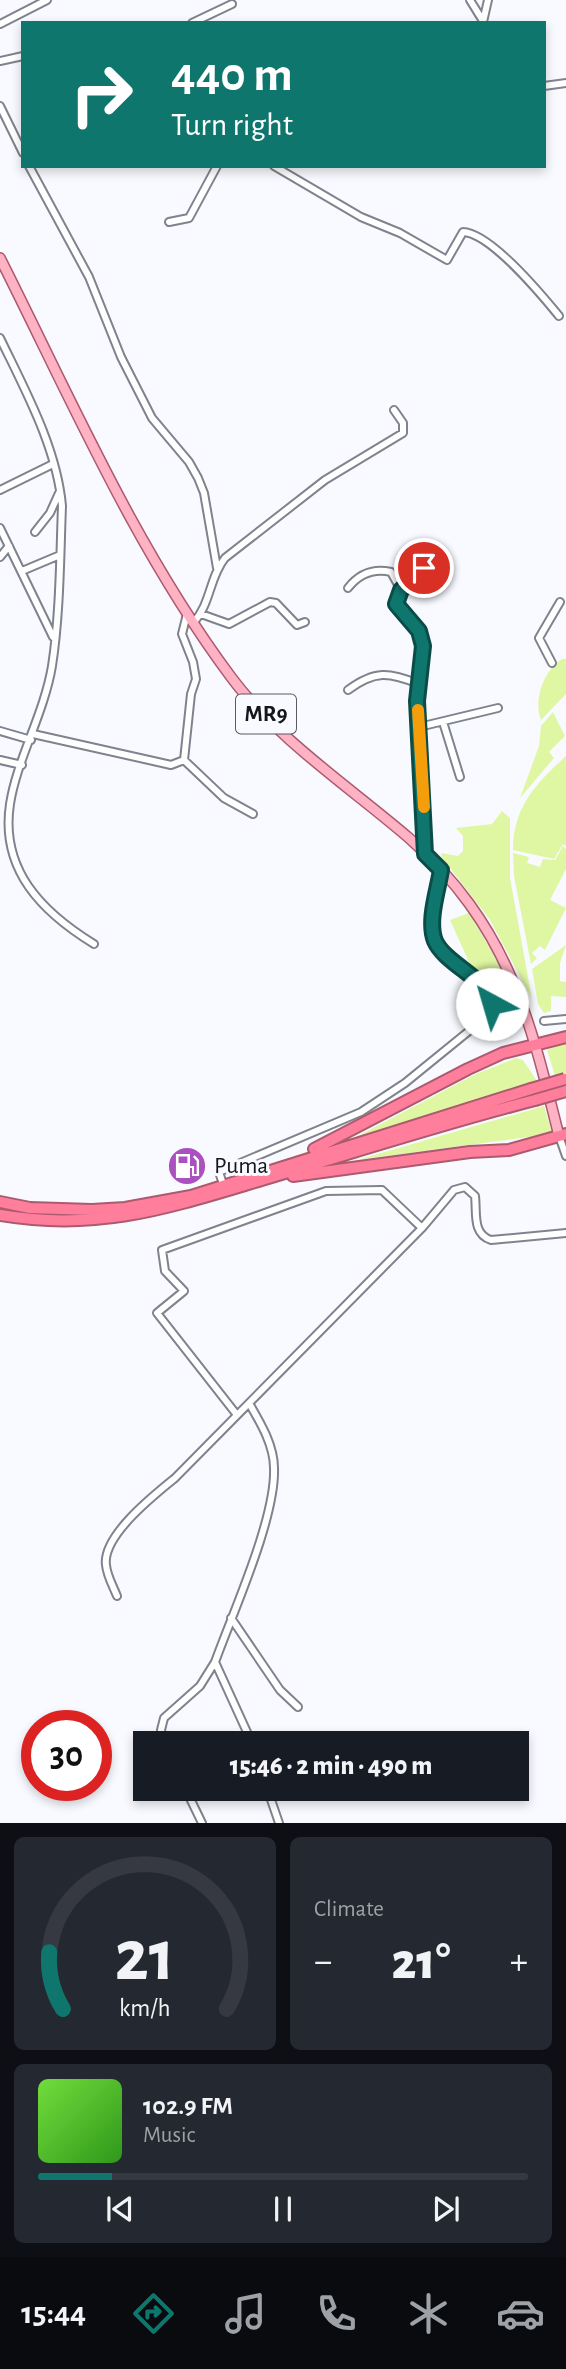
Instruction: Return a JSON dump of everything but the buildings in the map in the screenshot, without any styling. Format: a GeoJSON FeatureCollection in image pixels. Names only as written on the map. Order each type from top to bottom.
{"type":"FeatureCollection","features":[{"type":"Feature","properties":{"kind":"highway"},"geometry":{"type":"LineString","coordinates":[[0,1215],[58,1220],[126,1217],[192,1203],[261,1176],[468,1069],[537,1044],[566,1037]]}},
{"type":"Feature","properties":{"kind":"highway"},"geometry":{"type":"LineString","coordinates":[[0,1202],[61,1210],[125,1208],[191,1196],[223,1184],[261,1176],[533,1095],[566,1079]]}},
{"type":"Feature","properties":{"kind":"highway"},"geometry":{"type":"LineString","coordinates":[[533,1095],[566,1091]]}},
{"type":"Feature","properties":{"kind":"highway"},"geometry":{"type":"LineString","coordinates":[[261,1176],[457,1153],[509,1150],[563,1135]]}},
{"type":"Feature","properties":{"kind":"main road","name":"MR9"},"geometry":{"type":"LineString","coordinates":[[0,258],[120,503],[166,583],[233,680],[288,737],[425,854],[480,916],[504,958],[537,1044],[563,1135]]}},
{"type":"Feature","properties":{"kind":"street"},"geometry":{"type":"LineString","coordinates":[[0,24],[47,0]]}},
{"type":"Feature","properties":{"kind":"street"},"geometry":{"type":"LineString","coordinates":[[470,0],[482,21]]}},
{"type":"Feature","properties":{"kind":"street"},"geometry":{"type":"LineString","coordinates":[[483,21],[488,0]]}},
{"type":"Feature","properties":{"kind":"street"},"geometry":{"type":"LineString","coordinates":[[196,21],[232,4]]}},
{"type":"Feature","properties":{"kind":"street"},"geometry":{"type":"LineString","coordinates":[[0,61],[21,56]]}},
{"type":"Feature","properties":{"kind":"street"},"geometry":{"type":"LineString","coordinates":[[546,86],[566,83]]}},
{"type":"Feature","properties":{"kind":"street"},"geometry":{"type":"LineString","coordinates":[[0,106],[21,149]]}},
{"type":"Feature","properties":{"kind":"street"},"geometry":{"type":"LineString","coordinates":[[30,168],[89,277],[121,357],[152,418],[189,462],[204,493],[216,568],[201,614]]}},
{"type":"Feature","properties":{"kind":"street"},"geometry":{"type":"LineString","coordinates":[[169,222],[189,218],[215,168]]}},
{"type":"Feature","properties":{"kind":"street"},"geometry":{"type":"LineString","coordinates":[[277,168],[361,217],[400,233],[447,260],[463,232],[475,234],[525,277],[559,316]]}},
{"type":"Feature","properties":{"kind":"street"},"geometry":{"type":"LineString","coordinates":[[0,338],[35,411],[61,488],[60,555],[51,666],[32,737],[10,802],[8,835],[13,856],[28,887],[50,915],[94,944]]}},
{"type":"Feature","properties":{"kind":"street"},"geometry":{"type":"LineString","coordinates":[[216,568],[265,524],[325,480],[374,454],[403,433],[403,423],[394,410]]}},
{"type":"Feature","properties":{"kind":"street"},"geometry":{"type":"LineString","coordinates":[[0,490],[53,464]]}},
{"type":"Feature","properties":{"kind":"street"},"geometry":{"type":"LineString","coordinates":[[35,532],[50,513],[61,488]]}},
{"type":"Feature","properties":{"kind":"street"},"geometry":{"type":"LineString","coordinates":[[0,528],[54,638]]}},
{"type":"Feature","properties":{"kind":"street"},"geometry":{"type":"LineString","coordinates":[[0,557],[9,546]]}},
{"type":"Feature","properties":{"kind":"street"},"geometry":{"type":"LineString","coordinates":[[425,854],[419,727],[419,684],[423,646],[419,631],[396,604],[401,590],[432,557],[433,550]]}},
{"type":"Feature","properties":{"kind":"street"},"geometry":{"type":"LineString","coordinates":[[22,571],[60,555]]}},
{"type":"Feature","properties":{"kind":"street"},"geometry":{"type":"LineString","coordinates":[[348,588],[356,577],[382,570],[391,572],[401,590]]}},
{"type":"Feature","properties":{"kind":"street"},"geometry":{"type":"LineString","coordinates":[[184,760],[196,679],[182,634],[190,619],[201,614],[229,624],[270,602],[276,603],[297,625],[305,622]]}},
{"type":"Feature","properties":{"kind":"street"},"geometry":{"type":"LineString","coordinates":[[552,663],[539,638],[560,602]]}},
{"type":"Feature","properties":{"kind":"street"},"geometry":{"type":"LineString","coordinates":[[348,690],[366,676],[383,674],[419,684]]}},
{"type":"Feature","properties":{"kind":"street"},"geometry":{"type":"LineString","coordinates":[[419,727],[498,708]]}},
{"type":"Feature","properties":{"kind":"street"},"geometry":{"type":"LineString","coordinates":[[443,722],[460,777]]}},
{"type":"Feature","properties":{"kind":"street"},"geometry":{"type":"LineString","coordinates":[[0,731],[172,765],[184,760]]}},
{"type":"Feature","properties":{"kind":"street"},"geometry":{"type":"LineString","coordinates":[[0,760],[22,765]]}},
{"type":"Feature","properties":{"kind":"street"},"geometry":{"type":"LineString","coordinates":[[184,760],[224,799],[253,814]]}},
{"type":"Feature","properties":{"kind":"street"},"geometry":{"type":"LineString","coordinates":[[223,1184],[219,1172],[361,1112],[405,1083],[485,1017],[492,1004],[488,990],[442,952],[435,940],[433,928],[441,870]]}},
{"type":"Feature","properties":{"kind":"street"},"geometry":{"type":"LineString","coordinates":[[544,1021],[566,1019]]}},
{"type":"Feature","properties":{"kind":"street"},"geometry":{"type":"LineString","coordinates":[[563,1135],[566,1156]]}},
{"type":"Feature","properties":{"kind":"street"},"geometry":{"type":"LineString","coordinates":[[253,1158],[261,1176]]}},
{"type":"Feature","properties":{"kind":"street"},"geometry":{"type":"LineString","coordinates":[[117,1596],[106,1565],[111,1541],[422,1228],[454,1190],[464,1187],[475,1196],[478,1231],[482,1237],[491,1240],[566,1233]]}},
{"type":"Feature","properties":{"kind":"street"},"geometry":{"type":"LineString","coordinates":[[237,1415],[157,1313],[184,1291],[165,1271],[162,1250],[326,1191],[382,1190],[422,1228]]}},
{"type":"Feature","properties":{"kind":"street"},"geometry":{"type":"LineString","coordinates":[[161,1731],[164,1718],[200,1686],[215,1662],[255,1555],[270,1501],[275,1467],[265,1433],[249,1403]]}},
{"type":"Feature","properties":{"kind":"street"},"geometry":{"type":"LineString","coordinates":[[232,1618],[280,1690],[298,1707]]}},
{"type":"Feature","properties":{"kind":"street"},"geometry":{"type":"LineString","coordinates":[[215,1662],[247,1731]]}},
{"type":"Feature","properties":{"kind":"street"},"geometry":{"type":"LineString","coordinates":[[191,1801],[202,1823]]}},
{"type":"Feature","properties":{"kind":"street"},"geometry":{"type":"LineString","coordinates":[[271,1801],[279,1823]]}},
{"type":"Feature","properties":{"kind":"green space"},"geometry":{"type":"Polygon","coordinates":[[[562,659],[566,659],[566,694],[541,720],[538,704],[542,686],[550,670],[562,659]]]}},
{"type":"Feature","properties":{"kind":"green space"},"geometry":{"type":"Polygon","coordinates":[[[553,712],[565,736],[549,752],[554,758],[520,798],[539,746],[541,726],[553,712]]]}},
{"type":"Feature","properties":{"kind":"green space"},"geometry":{"type":"Polygon","coordinates":[[[566,756],[566,846],[563,844],[554,859],[513,850],[517,822],[528,798],[566,756]]]}},
{"type":"Feature","properties":{"kind":"green space"},"geometry":{"type":"Polygon","coordinates":[[[502,811],[510,818],[510,878],[532,999],[490,920],[441,856],[442,853],[458,856],[463,851],[463,836],[456,828],[492,824],[502,811]]]}},
{"type":"Feature","properties":{"kind":"green space"},"geometry":{"type":"Polygon","coordinates":[[[563,846],[566,849],[566,869],[550,900],[566,908],[545,950],[540,946],[532,953],[537,958],[531,964],[514,876],[513,853],[529,857],[527,863],[540,867],[543,859],[555,860],[563,846]]]}},
{"type":"Feature","properties":{"kind":"green space"},"geometry":{"type":"Polygon","coordinates":[[[469,913],[505,974],[517,1006],[508,1007],[495,1018],[493,994],[462,966],[469,962],[450,920],[469,913]]]}},
{"type":"Feature","properties":{"kind":"green space"},"geometry":{"type":"Polygon","coordinates":[[[566,945],[560,963],[560,981],[566,982],[566,997],[551,996],[551,1011],[544,1013],[538,1004],[532,969],[566,945]]]}},
{"type":"Feature","properties":{"kind":"green space"},"geometry":{"type":"Polygon","coordinates":[[[566,1042],[566,1076],[556,1079],[547,1050],[566,1042]]]}},
{"type":"Feature","properties":{"kind":"green space"},"geometry":{"type":"Polygon","coordinates":[[[516,1058],[523,1060],[539,1084],[354,1138],[476,1074],[516,1058]]]}},
{"type":"Feature","properties":{"kind":"green space"},"geometry":{"type":"Polygon","coordinates":[[[544,1106],[552,1133],[357,1160],[544,1106]]]}},
{"type":"Feature","properties":{"kind":"slow traffic"},"geometry":{"type":"LineString","coordinates":[[418,710],[424,807]]}},
{"type":"Feature","properties":{"kind":"place","name":"Puma"},"geometry":{"type":"Point","coordinates":[187,1166]}},
{"type":"Feature","properties":{"kind":"route"},"geometry":{"type":"LineString","coordinates":[[424,568],[401,590],[396,604],[419,631],[423,646],[417,701],[425,854],[441,870],[433,928],[435,940],[442,952],[488,990],[492,996],[492,1004]]}}]}
